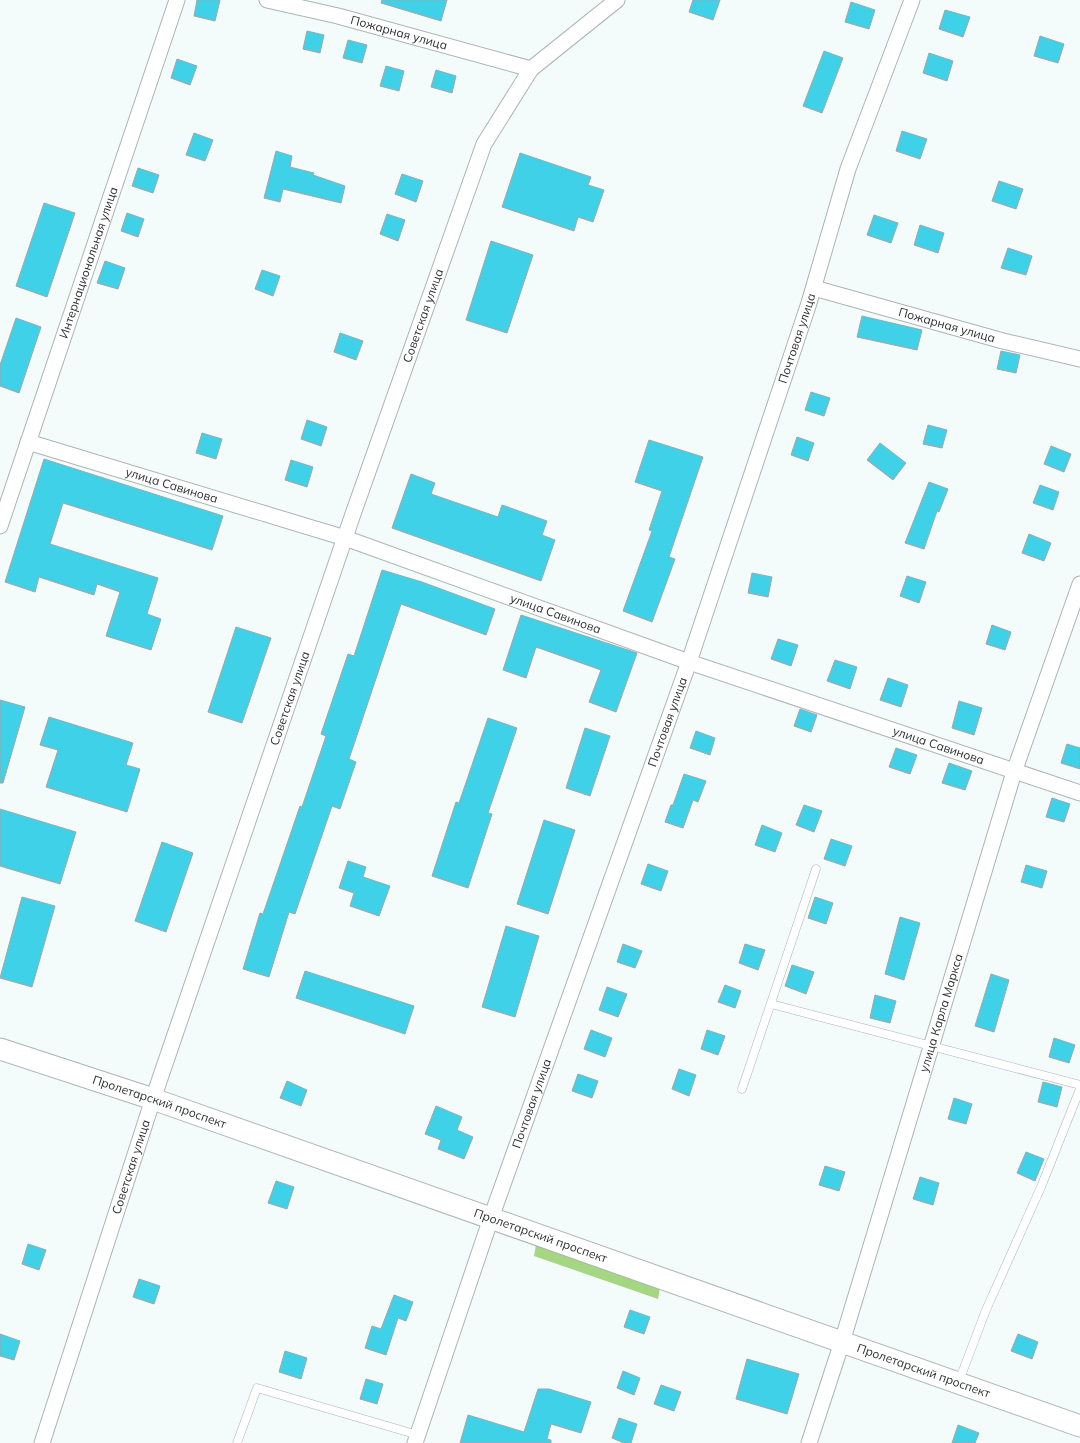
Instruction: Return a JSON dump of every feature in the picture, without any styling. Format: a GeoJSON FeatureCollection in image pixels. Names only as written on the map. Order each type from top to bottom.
{"type":"FeatureCollection","features":[{"type":"Feature","properties":{"kind":"street","name":"Интернациональная улица"},"geometry":{"type":"LineString","coordinates":[[0,526],[177,0]]}},
{"type":"Feature","properties":{"kind":"street","name":"Пожарная улица"},"geometry":{"type":"LineString","coordinates":[[267,0],[338,16],[531,69]]}},
{"type":"Feature","properties":{"kind":"street","name":"Советская улица"},"geometry":{"type":"LineString","coordinates":[[42,1443],[153,1099],[345,538],[484,144],[531,69],[617,0]]}},
{"type":"Feature","properties":{"kind":"street","name":"Почтовая улица"},"geometry":{"type":"LineString","coordinates":[[416,1439],[491,1218],[689,662],[814,288],[848,169],[912,0]]}},
{"type":"Feature","properties":{"kind":"street","name":"Пожарная улица"},"geometry":{"type":"LineString","coordinates":[[814,288],[1002,341],[1080,359]]}},
{"type":"Feature","properties":{"kind":"street","name":"улица Савинова"},"geometry":{"type":"LineString","coordinates":[[28,442],[345,538],[689,662],[1080,793]]}},
{"type":"Feature","properties":{"kind":"street","name":"улица Карла Маркса"},"geometry":{"type":"LineString","coordinates":[[809,1443],[842,1342],[1014,772],[1080,584]]}},
{"type":"Feature","properties":{"kind":"street","name":"Пролетарский проспект"},"geometry":{"type":"LineString","coordinates":[[0,1049],[153,1099],[1080,1426]]}},
{"type":"Feature","properties":{"kind":"lane"},"geometry":{"type":"LineString","coordinates":[[742,1089],[816,869]]}},
{"type":"Feature","properties":{"kind":"lane"},"geometry":{"type":"LineString","coordinates":[[771,1004],[1080,1086]]}},
{"type":"Feature","properties":{"kind":"lane"},"geometry":{"type":"LineString","coordinates":[[958,1383],[986,1310],[1041,1187],[1080,1090]]}},
{"type":"Feature","properties":{"kind":"lane"},"geometry":{"type":"LineString","coordinates":[[237,1443],[257,1388],[416,1439]]}},
{"type":"Feature","properties":{"kind":"green space"},"geometry":{"type":"Polygon","coordinates":[[[536,1245],[660,1288],[658,1299],[534,1256],[536,1245]]]}},
{"type":"Feature","properties":{"kind":"building"},"geometry":{"type":"Polygon","coordinates":[[[197,0],[220,0],[215,21],[194,16],[197,0]]]}},
{"type":"Feature","properties":{"kind":"building"},"geometry":{"type":"Polygon","coordinates":[[[382,0],[447,0],[441,21],[381,3],[382,0]]]}},
{"type":"Feature","properties":{"kind":"building"},"geometry":{"type":"Polygon","coordinates":[[[693,0],[720,0],[713,20],[689,12],[693,0]]]}},
{"type":"Feature","properties":{"kind":"building"},"geometry":{"type":"Polygon","coordinates":[[[851,2],[875,10],[869,29],[845,22],[851,2]]]}},
{"type":"Feature","properties":{"kind":"building"},"geometry":{"type":"Polygon","coordinates":[[[945,10],[970,17],[963,37],[939,29],[945,10]]]}},
{"type":"Feature","properties":{"kind":"building"},"geometry":{"type":"Polygon","coordinates":[[[307,31],[324,35],[320,53],[303,49],[307,31]]]}},
{"type":"Feature","properties":{"kind":"building"},"geometry":{"type":"Polygon","coordinates":[[[1040,36],[1064,44],[1058,63],[1034,56],[1040,36]]]}},
{"type":"Feature","properties":{"kind":"building"},"geometry":{"type":"Polygon","coordinates":[[[348,40],[367,45],[362,63],[343,58],[348,40]]]}},
{"type":"Feature","properties":{"kind":"building"},"geometry":{"type":"Polygon","coordinates":[[[824,51],[843,58],[822,113],[803,106],[824,51]]]}},
{"type":"Feature","properties":{"kind":"building"},"geometry":{"type":"Polygon","coordinates":[[[929,53],[953,61],[947,81],[923,73],[929,53]]]}},
{"type":"Feature","properties":{"kind":"building"},"geometry":{"type":"Polygon","coordinates":[[[177,59],[197,66],[190,85],[171,78],[177,59]]]}},
{"type":"Feature","properties":{"kind":"building"},"geometry":{"type":"Polygon","coordinates":[[[386,66],[404,71],[399,91],[380,86],[386,66]]]}},
{"type":"Feature","properties":{"kind":"building"},"geometry":{"type":"Polygon","coordinates":[[[436,70],[456,76],[452,93],[431,87],[436,70]]]}},
{"type":"Feature","properties":{"kind":"building"},"geometry":{"type":"Polygon","coordinates":[[[902,131],[927,139],[920,159],[896,151],[902,131]]]}},
{"type":"Feature","properties":{"kind":"building"},"geometry":{"type":"Polygon","coordinates":[[[194,133],[213,140],[205,161],[186,155],[194,133]]]}},
{"type":"Feature","properties":{"kind":"building"},"geometry":{"type":"Polygon","coordinates":[[[276,151],[292,156],[290,167],[314,173],[313,175],[345,186],[341,203],[283,189],[280,202],[264,198],[276,151]]]}},
{"type":"Feature","properties":{"kind":"building"},"geometry":{"type":"Polygon","coordinates":[[[520,153],[591,177],[588,185],[604,190],[593,222],[578,217],[574,231],[502,207],[520,153]]]}},
{"type":"Feature","properties":{"kind":"building"},"geometry":{"type":"Polygon","coordinates":[[[138,168],[159,175],[153,193],[132,186],[138,168]]]}},
{"type":"Feature","properties":{"kind":"building"},"geometry":{"type":"Polygon","coordinates":[[[402,174],[423,181],[416,202],[395,194],[402,174]]]}},
{"type":"Feature","properties":{"kind":"building"},"geometry":{"type":"Polygon","coordinates":[[[999,181],[1023,189],[1016,209],[992,201],[999,181]]]}},
{"type":"Feature","properties":{"kind":"building"},"geometry":{"type":"Polygon","coordinates":[[[44,203],[75,213],[47,297],[16,286],[44,203]]]}},
{"type":"Feature","properties":{"kind":"building"},"geometry":{"type":"Polygon","coordinates":[[[127,213],[144,219],[138,237],[121,231],[127,213]]]}},
{"type":"Feature","properties":{"kind":"building"},"geometry":{"type":"Polygon","coordinates":[[[387,214],[405,220],[398,241],[380,234],[387,214]]]}},
{"type":"Feature","properties":{"kind":"building"},"geometry":{"type":"Polygon","coordinates":[[[874,215],[898,223],[891,243],[867,235],[874,215]]]}},
{"type":"Feature","properties":{"kind":"building"},"geometry":{"type":"Polygon","coordinates":[[[920,225],[944,233],[938,253],[914,245],[920,225]]]}},
{"type":"Feature","properties":{"kind":"building"},"geometry":{"type":"Polygon","coordinates":[[[491,241],[533,255],[507,333],[466,320],[491,241]]]}},
{"type":"Feature","properties":{"kind":"building"},"geometry":{"type":"Polygon","coordinates":[[[1008,248],[1032,256],[1026,275],[1001,268],[1008,248]]]}},
{"type":"Feature","properties":{"kind":"building"},"geometry":{"type":"Polygon","coordinates":[[[105,261],[125,268],[118,289],[97,283],[105,261]]]}},
{"type":"Feature","properties":{"kind":"building"},"geometry":{"type":"Polygon","coordinates":[[[262,270],[280,276],[273,296],[255,289],[262,270]]]}},
{"type":"Feature","properties":{"kind":"building"},"geometry":{"type":"Polygon","coordinates":[[[862,316],[922,330],[917,350],[857,337],[862,316]]]}},
{"type":"Feature","properties":{"kind":"building"},"geometry":{"type":"Polygon","coordinates":[[[16,318],[41,327],[19,393],[0,386],[0,365],[16,318]]]}},
{"type":"Feature","properties":{"kind":"building"},"geometry":{"type":"Polygon","coordinates":[[[340,333],[363,341],[356,360],[334,352],[340,333]]]}},
{"type":"Feature","properties":{"kind":"building"},"geometry":{"type":"Polygon","coordinates":[[[1001,351],[1020,355],[1016,373],[997,369],[1001,351]]]}},
{"type":"Feature","properties":{"kind":"building"},"geometry":{"type":"Polygon","coordinates":[[[811,392],[830,398],[824,416],[805,410],[811,392]]]}},
{"type":"Feature","properties":{"kind":"building"},"geometry":{"type":"Polygon","coordinates":[[[307,420],[327,427],[321,446],[301,439],[307,420]]]}},
{"type":"Feature","properties":{"kind":"building"},"geometry":{"type":"Polygon","coordinates":[[[928,425],[947,430],[942,448],[923,444],[928,425]]]}},
{"type":"Feature","properties":{"kind":"building"},"geometry":{"type":"Polygon","coordinates":[[[202,433],[222,439],[216,459],[196,453],[202,433]]]}},
{"type":"Feature","properties":{"kind":"building"},"geometry":{"type":"Polygon","coordinates":[[[797,437],[814,443],[808,461],[791,455],[797,437]]]}},
{"type":"Feature","properties":{"kind":"building"},"geometry":{"type":"Polygon","coordinates":[[[649,440],[703,457],[669,557],[675,559],[652,622],[623,611],[652,531],[649,530],[662,491],[635,482],[649,440]]]}},
{"type":"Feature","properties":{"kind":"building"},"geometry":{"type":"Polygon","coordinates":[[[880,443],[906,463],[893,480],[867,460],[880,443]]]}},
{"type":"Feature","properties":{"kind":"building"},"geometry":{"type":"Polygon","coordinates":[[[1051,446],[1071,454],[1064,472],[1044,464],[1051,446]]]}},
{"type":"Feature","properties":{"kind":"building"},"geometry":{"type":"Polygon","coordinates":[[[44,459],[223,516],[212,550],[63,503],[50,544],[158,578],[147,614],[161,619],[151,650],[106,636],[120,592],[97,584],[94,595],[39,577],[35,592],[5,582],[44,459]]]}},
{"type":"Feature","properties":{"kind":"building"},"geometry":{"type":"Polygon","coordinates":[[[291,460],[313,467],[307,487],[285,480],[291,460]]]}},
{"type":"Feature","properties":{"kind":"building"},"geometry":{"type":"Polygon","coordinates":[[[411,474],[435,483],[431,494],[498,517],[502,505],[547,521],[542,535],[555,540],[541,581],[392,528],[411,474]]]}},
{"type":"Feature","properties":{"kind":"building"},"geometry":{"type":"Polygon","coordinates":[[[929,482],[948,489],[939,512],[937,511],[924,549],[905,543],[929,482]]]}},
{"type":"Feature","properties":{"kind":"building"},"geometry":{"type":"Polygon","coordinates":[[[1040,485],[1059,492],[1053,510],[1033,503],[1040,485]]]}},
{"type":"Feature","properties":{"kind":"building"},"geometry":{"type":"Polygon","coordinates":[[[1029,534],[1051,543],[1044,561],[1022,553],[1029,534]]]}},
{"type":"Feature","properties":{"kind":"building"},"geometry":{"type":"Polygon","coordinates":[[[382,570],[422,582],[495,609],[486,635],[401,604],[349,759],[356,762],[340,809],[332,806],[295,914],[289,912],[269,977],[243,969],[260,913],[263,914],[326,736],[321,734],[348,654],[354,656],[382,570]]]}},
{"type":"Feature","properties":{"kind":"building"},"geometry":{"type":"Polygon","coordinates":[[[752,573],[772,577],[768,597],[748,593],[752,573]]]}},
{"type":"Feature","properties":{"kind":"building"},"geometry":{"type":"Polygon","coordinates":[[[907,576],[926,582],[919,603],[900,596],[907,576]]]}},
{"type":"Feature","properties":{"kind":"building"},"geometry":{"type":"Polygon","coordinates":[[[521,615],[637,653],[616,712],[589,702],[601,670],[536,647],[526,678],[503,670],[521,615]]]}},
{"type":"Feature","properties":{"kind":"building"},"geometry":{"type":"Polygon","coordinates":[[[992,625],[1011,632],[1005,650],[986,644],[992,625]]]}},
{"type":"Feature","properties":{"kind":"building"},"geometry":{"type":"Polygon","coordinates":[[[236,627],[271,638],[242,723],[208,712],[236,627]]]}},
{"type":"Feature","properties":{"kind":"building"},"geometry":{"type":"Polygon","coordinates":[[[778,639],[798,645],[791,666],[771,659],[778,639]]]}},
{"type":"Feature","properties":{"kind":"building"},"geometry":{"type":"Polygon","coordinates":[[[835,660],[857,667],[850,689],[827,681],[835,660]]]}},
{"type":"Feature","properties":{"kind":"building"},"geometry":{"type":"Polygon","coordinates":[[[888,678],[908,685],[901,707],[880,700],[888,678]]]}},
{"type":"Feature","properties":{"kind":"building"},"geometry":{"type":"Polygon","coordinates":[[[0,700],[25,707],[3,783],[0,783],[0,700]]]}},
{"type":"Feature","properties":{"kind":"building"},"geometry":{"type":"Polygon","coordinates":[[[959,701],[982,708],[974,735],[952,728],[959,701]]]}},
{"type":"Feature","properties":{"kind":"building"},"geometry":{"type":"Polygon","coordinates":[[[800,709],[817,715],[811,732],[794,726],[800,709]]]}},
{"type":"Feature","properties":{"kind":"building"},"geometry":{"type":"Polygon","coordinates":[[[49,717],[133,743],[126,765],[140,769],[127,812],[46,787],[58,750],[40,745],[49,717]]]}},
{"type":"Feature","properties":{"kind":"building"},"geometry":{"type":"Polygon","coordinates":[[[488,718],[517,728],[488,813],[492,814],[468,888],[432,876],[456,802],[459,803],[488,718]]]}},
{"type":"Feature","properties":{"kind":"building"},"geometry":{"type":"Polygon","coordinates":[[[585,728],[610,736],[590,796],[566,788],[585,728]]]}},
{"type":"Feature","properties":{"kind":"building"},"geometry":{"type":"Polygon","coordinates":[[[696,731],[715,738],[710,755],[690,748],[696,731]]]}},
{"type":"Feature","properties":{"kind":"building"},"geometry":{"type":"Polygon","coordinates":[[[1067,744],[1080,748],[1080,769],[1061,763],[1067,744]]]}},
{"type":"Feature","properties":{"kind":"building"},"geometry":{"type":"Polygon","coordinates":[[[896,748],[917,755],[910,774],[889,767],[896,748]]]}},
{"type":"Feature","properties":{"kind":"building"},"geometry":{"type":"Polygon","coordinates":[[[949,763],[972,771],[965,790],[942,783],[949,763]]]}},
{"type":"Feature","properties":{"kind":"building"},"geometry":{"type":"Polygon","coordinates":[[[684,774],[706,781],[698,802],[693,800],[683,828],[665,822],[684,774]]]}},
{"type":"Feature","properties":{"kind":"building"},"geometry":{"type":"Polygon","coordinates":[[[1052,798],[1070,804],[1064,822],[1046,817],[1052,798]]]}},
{"type":"Feature","properties":{"kind":"building"},"geometry":{"type":"Polygon","coordinates":[[[804,805],[822,811],[814,832],[796,825],[804,805]]]}},
{"type":"Feature","properties":{"kind":"building"},"geometry":{"type":"Polygon","coordinates":[[[0,809],[76,832],[60,884],[0,866],[0,809]]]}},
{"type":"Feature","properties":{"kind":"building"},"geometry":{"type":"Polygon","coordinates":[[[544,820],[575,830],[548,914],[517,904],[544,820]]]}},
{"type":"Feature","properties":{"kind":"building"},"geometry":{"type":"Polygon","coordinates":[[[762,825],[782,833],[775,852],[755,845],[762,825]]]}},
{"type":"Feature","properties":{"kind":"building"},"geometry":{"type":"Polygon","coordinates":[[[831,839],[852,846],[845,866],[824,859],[831,839]]]}},
{"type":"Feature","properties":{"kind":"building"},"geometry":{"type":"Polygon","coordinates":[[[162,842],[193,853],[166,932],[135,921],[162,842]]]}},
{"type":"Feature","properties":{"kind":"building"},"geometry":{"type":"Polygon","coordinates":[[[348,861],[366,867],[363,877],[390,886],[379,916],[350,906],[354,893],[339,888],[348,861]]]}},
{"type":"Feature","properties":{"kind":"building"},"geometry":{"type":"Polygon","coordinates":[[[648,864],[668,871],[661,891],[641,884],[648,864]]]}},
{"type":"Feature","properties":{"kind":"building"},"geometry":{"type":"Polygon","coordinates":[[[1026,865],[1047,871],[1042,888],[1021,882],[1026,865]]]}},
{"type":"Feature","properties":{"kind":"building"},"geometry":{"type":"Polygon","coordinates":[[[22,897],[55,906],[32,987],[0,978],[22,897]]]}},
{"type":"Feature","properties":{"kind":"building"},"geometry":{"type":"Polygon","coordinates":[[[815,897],[833,903],[826,924],[808,918],[815,897]]]}},
{"type":"Feature","properties":{"kind":"building"},"geometry":{"type":"Polygon","coordinates":[[[900,917],[920,923],[904,980],[885,974],[900,917]]]}},
{"type":"Feature","properties":{"kind":"building"},"geometry":{"type":"Polygon","coordinates":[[[506,926],[539,936],[515,1017],[482,1007],[506,926]]]}},
{"type":"Feature","properties":{"kind":"building"},"geometry":{"type":"Polygon","coordinates":[[[623,944],[642,951],[635,968],[617,962],[623,944]]]}},
{"type":"Feature","properties":{"kind":"building"},"geometry":{"type":"Polygon","coordinates":[[[745,944],[765,950],[758,970],[739,963],[745,944]]]}},
{"type":"Feature","properties":{"kind":"building"},"geometry":{"type":"Polygon","coordinates":[[[792,965],[814,972],[806,994],[785,986],[792,965]]]}},
{"type":"Feature","properties":{"kind":"building"},"geometry":{"type":"Polygon","coordinates":[[[305,971],[414,1006],[405,1034],[296,998],[305,971]]]}},
{"type":"Feature","properties":{"kind":"building"},"geometry":{"type":"Polygon","coordinates":[[[991,974],[1009,980],[994,1032],[975,1026],[991,974]]]}},
{"type":"Feature","properties":{"kind":"building"},"geometry":{"type":"Polygon","coordinates":[[[725,985],[741,991],[735,1008],[718,1002],[725,985]]]}},
{"type":"Feature","properties":{"kind":"building"},"geometry":{"type":"Polygon","coordinates":[[[607,987],[627,994],[618,1017],[599,1010],[607,987]]]}},
{"type":"Feature","properties":{"kind":"building"},"geometry":{"type":"Polygon","coordinates":[[[875,995],[896,1001],[890,1023],[870,1018],[875,995]]]}},
{"type":"Feature","properties":{"kind":"building"},"geometry":{"type":"Polygon","coordinates":[[[591,1030],[612,1038],[605,1057],[584,1049],[591,1030]]]}},
{"type":"Feature","properties":{"kind":"building"},"geometry":{"type":"Polygon","coordinates":[[[707,1030],[725,1036],[718,1055],[701,1049],[707,1030]]]}},
{"type":"Feature","properties":{"kind":"building"},"geometry":{"type":"Polygon","coordinates":[[[1054,1038],[1075,1045],[1069,1063],[1049,1057],[1054,1038]]]}},
{"type":"Feature","properties":{"kind":"building"},"geometry":{"type":"Polygon","coordinates":[[[679,1069],[696,1075],[689,1096],[672,1089],[679,1069]]]}},
{"type":"Feature","properties":{"kind":"building"},"geometry":{"type":"Polygon","coordinates":[[[578,1074],[598,1081],[592,1098],[572,1091],[578,1074]]]}},
{"type":"Feature","properties":{"kind":"building"},"geometry":{"type":"Polygon","coordinates":[[[287,1081],[307,1090],[301,1106],[280,1098],[287,1081]]]}},
{"type":"Feature","properties":{"kind":"building"},"geometry":{"type":"Polygon","coordinates":[[[1043,1082],[1062,1087],[1057,1107],[1038,1102],[1043,1082]]]}},
{"type":"Feature","properties":{"kind":"building"},"geometry":{"type":"Polygon","coordinates":[[[954,1098],[972,1104],[966,1124],[948,1119],[954,1098]]]}},
{"type":"Feature","properties":{"kind":"building"},"geometry":{"type":"Polygon","coordinates":[[[436,1106],[462,1117],[457,1130],[473,1137],[464,1159],[438,1149],[441,1140],[425,1134],[436,1106]]]}},
{"type":"Feature","properties":{"kind":"building"},"geometry":{"type":"Polygon","coordinates":[[[1026,1152],[1044,1159],[1035,1181],[1017,1173],[1026,1152]]]}},
{"type":"Feature","properties":{"kind":"building"},"geometry":{"type":"Polygon","coordinates":[[[825,1166],[845,1172],[839,1191],[819,1185],[825,1166]]]}},
{"type":"Feature","properties":{"kind":"building"},"geometry":{"type":"Polygon","coordinates":[[[920,1177],[939,1183],[933,1205],[913,1199],[920,1177]]]}},
{"type":"Feature","properties":{"kind":"building"},"geometry":{"type":"Polygon","coordinates":[[[276,1181],[294,1187],[287,1209],[268,1203],[276,1181]]]}},
{"type":"Feature","properties":{"kind":"building"},"geometry":{"type":"Polygon","coordinates":[[[28,1244],[46,1250],[39,1270],[22,1264],[28,1244]]]}},
{"type":"Feature","properties":{"kind":"building"},"geometry":{"type":"Polygon","coordinates":[[[139,1279],[160,1286],[154,1304],[133,1297],[139,1279]]]}},
{"type":"Feature","properties":{"kind":"building"},"geometry":{"type":"Polygon","coordinates":[[[394,1295],[413,1302],[406,1321],[398,1318],[386,1355],[365,1348],[372,1326],[381,1329],[394,1295]]]}},
{"type":"Feature","properties":{"kind":"building"},"geometry":{"type":"Polygon","coordinates":[[[630,1310],[650,1317],[644,1334],[624,1327],[630,1310]]]}},
{"type":"Feature","properties":{"kind":"building"},"geometry":{"type":"Polygon","coordinates":[[[0,1334],[20,1341],[14,1360],[0,1356],[0,1334]]]}},
{"type":"Feature","properties":{"kind":"building"},"geometry":{"type":"Polygon","coordinates":[[[1018,1334],[1038,1342],[1032,1359],[1011,1351],[1018,1334]]]}},
{"type":"Feature","properties":{"kind":"building"},"geometry":{"type":"Polygon","coordinates":[[[285,1351],[307,1358],[301,1379],[279,1372],[285,1351]]]}},
{"type":"Feature","properties":{"kind":"building"},"geometry":{"type":"Polygon","coordinates":[[[747,1359],[799,1374],[787,1414],[736,1399],[747,1359]]]}},
{"type":"Feature","properties":{"kind":"building"},"geometry":{"type":"Polygon","coordinates":[[[623,1371],[640,1378],[634,1395],[617,1388],[623,1371]]]}},
{"type":"Feature","properties":{"kind":"building"},"geometry":{"type":"Polygon","coordinates":[[[366,1379],[383,1384],[377,1404],[360,1399],[366,1379]]]}},
{"type":"Feature","properties":{"kind":"building"},"geometry":{"type":"Polygon","coordinates":[[[661,1385],[681,1392],[674,1411],[654,1404],[661,1385]]]}},
{"type":"Feature","properties":{"kind":"building"},"geometry":{"type":"Polygon","coordinates":[[[538,1389],[549,1389],[591,1402],[581,1433],[551,1424],[547,1439],[551,1440],[551,1443],[460,1443],[468,1415],[524,1432],[538,1389]]]}},
{"type":"Feature","properties":{"kind":"building"},"geometry":{"type":"Polygon","coordinates":[[[619,1418],[637,1424],[631,1443],[624,1443],[612,1438],[619,1418]]]}},
{"type":"Feature","properties":{"kind":"building"},"geometry":{"type":"Polygon","coordinates":[[[958,1425],[979,1433],[975,1443],[952,1443],[958,1425]]]}}]}
